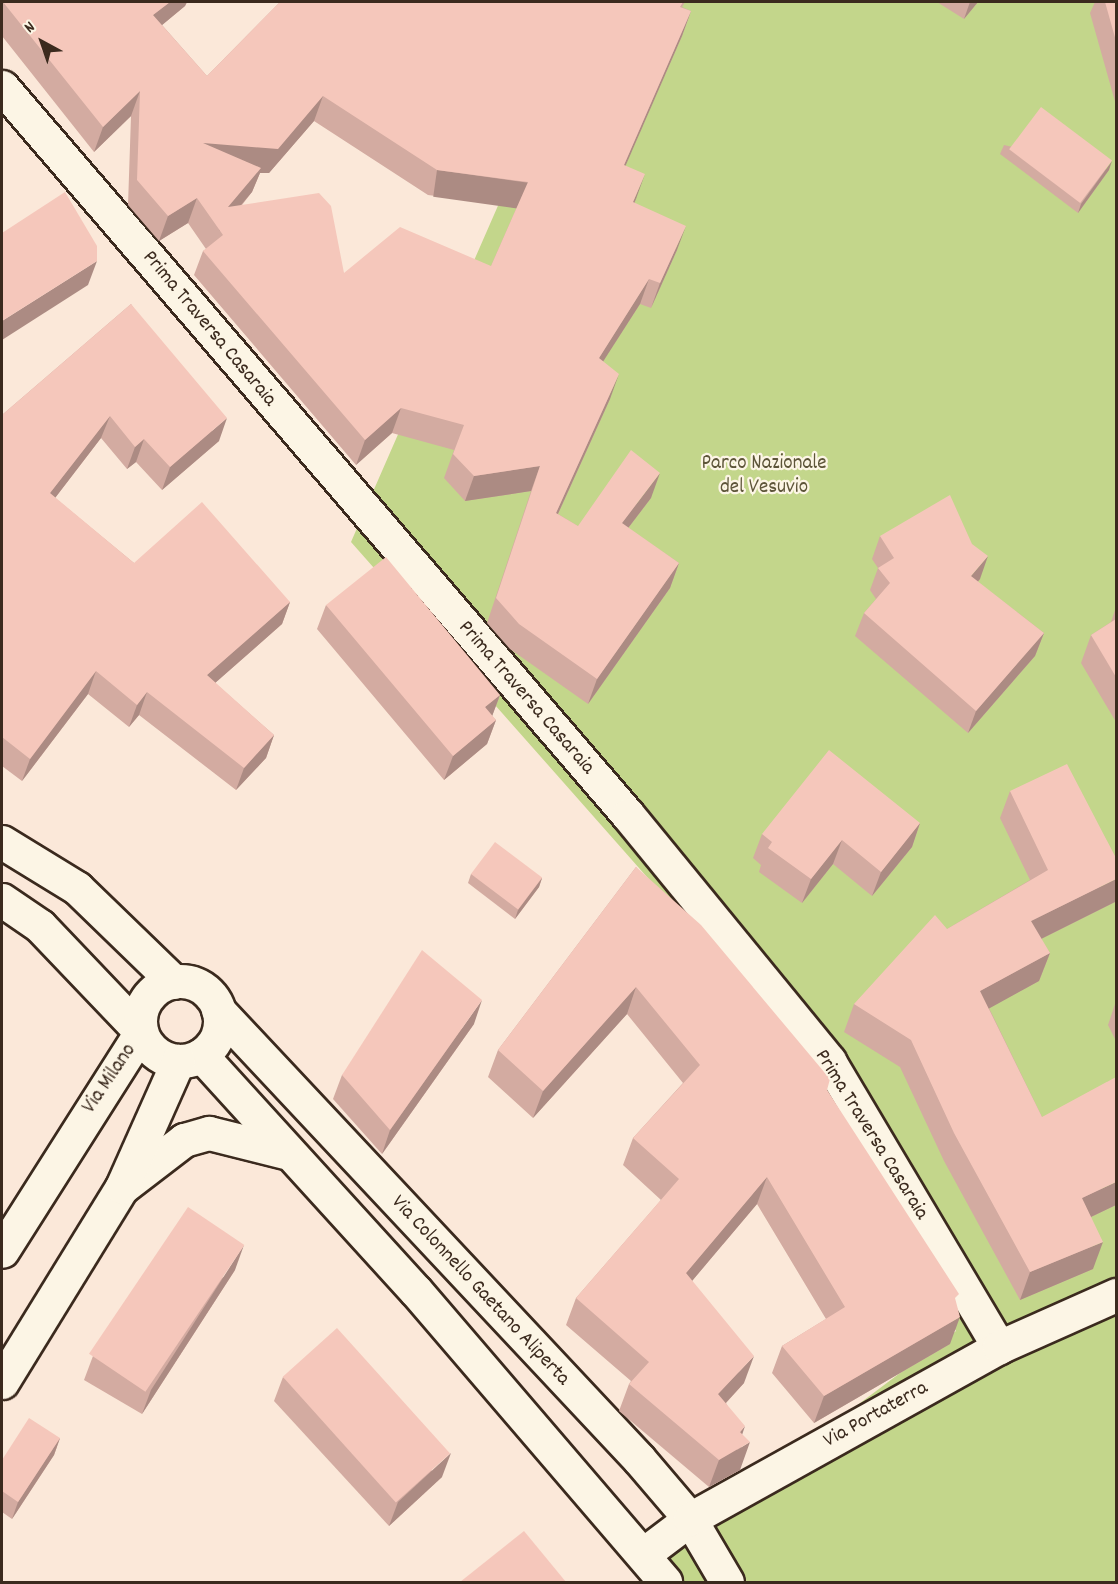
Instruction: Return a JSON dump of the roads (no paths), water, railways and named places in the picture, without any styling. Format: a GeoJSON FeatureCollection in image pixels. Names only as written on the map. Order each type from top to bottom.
{"type":"FeatureCollection","features":[{"type":"Feature","properties":{"kind":"street","name":"Prima Traversa Casaraia"},"geometry":{"type":"LineString","coordinates":[[2,87],[628,815],[829,1061],[999,1347]]}},
{"type":"Feature","properties":{"kind":"street"},"geometry":{"type":"LineString","coordinates":[[2,842],[77,888],[174,982],[197,985],[218,1010],[217,1035],[190,1058],[122,1187],[2,1382]]}},
{"type":"Feature","properties":{"kind":"street","name":"Via Milano"},"geometry":{"type":"LineString","coordinates":[[2,900],[40,926],[141,1032],[2,1251]]}},
{"type":"Feature","properties":{"kind":"street"},"geometry":{"type":"LineString","coordinates":[[174,982],[146,999],[141,1032],[155,1052],[190,1058],[285,1152],[416,1291],[645,1553],[665,1582]]}},
{"type":"Feature","properties":{"kind":"street","name":"Via Colonnello Gaetano Aliperta"},"geometry":{"type":"LineString","coordinates":[[218,1010],[690,1519],[727,1582]]}},
{"type":"Feature","properties":{"kind":"street"},"geometry":{"type":"LineString","coordinates":[[122,1187],[184,1140],[209,1133],[285,1152]]}},
{"type":"Feature","properties":{"kind":"street","name":"Via Portaterra"},"geometry":{"type":"LineString","coordinates":[[645,1553],[690,1519],[999,1347],[1116,1295]]}},
{"type":"Feature","properties":{"kind":"park label","name":"Parco Nazionale del Vesuvio"},"geometry":{"type":"Point","coordinates":[764,476]}}]}
